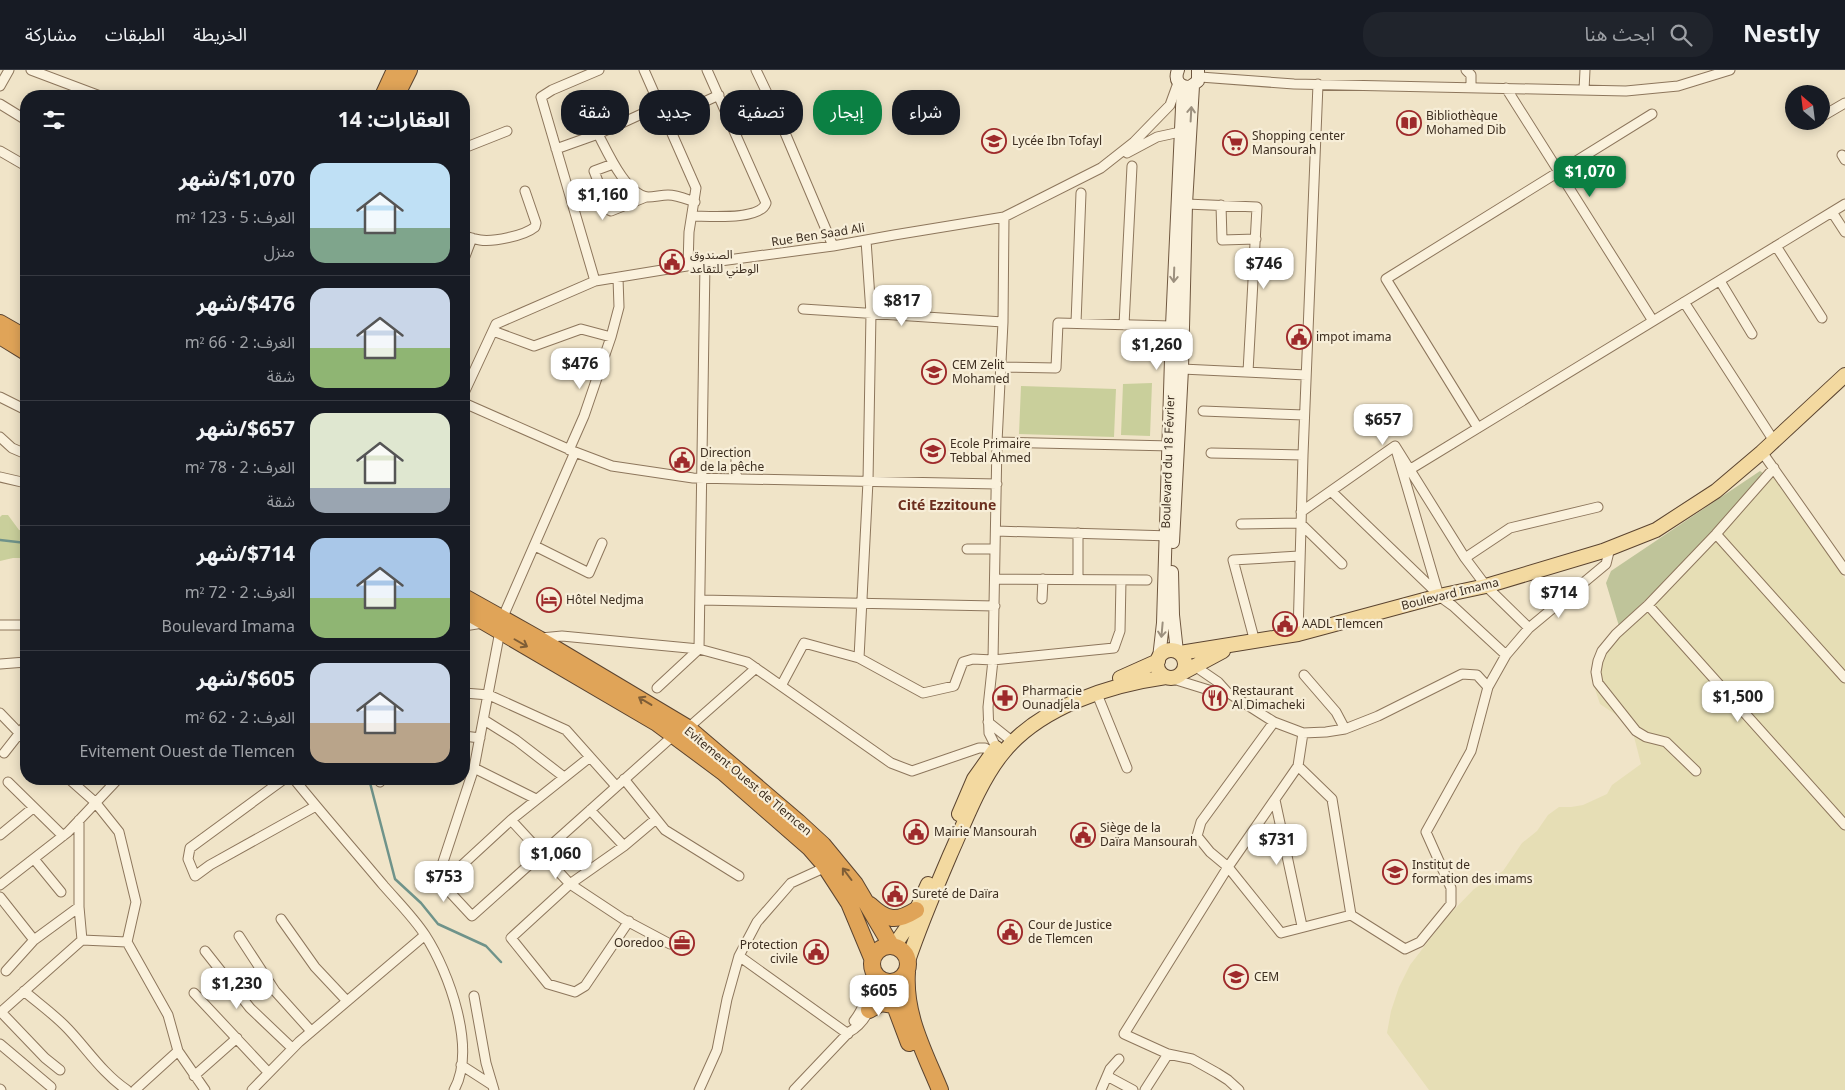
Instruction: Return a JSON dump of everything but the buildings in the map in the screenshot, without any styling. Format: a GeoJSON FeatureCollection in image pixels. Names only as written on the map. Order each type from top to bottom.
{"type":"FeatureCollection","features":[{"type":"Feature","properties":{"kind":"highway"},"geometry":{"type":"LineString","coordinates":[[386,90],[395,70]]}},
{"type":"Feature","properties":{"kind":"highway"},"geometry":{"type":"LineString","coordinates":[[399,90],[409,70]]}},
{"type":"Feature","properties":{"kind":"highway"},"geometry":{"type":"LineString","coordinates":[[0,323],[20,335]]}},
{"type":"Feature","properties":{"kind":"highway"},"geometry":{"type":"LineString","coordinates":[[0,336],[20,348]]}},
{"type":"Feature","properties":{"kind":"highway","name":"Evitement Ouest de Tlemcen"},"geometry":{"type":"LineString","coordinates":[[470,602],[496,625],[539,638],[650,704],[723,772],[810,848],[826,867],[849,903],[878,973],[894,1005],[928,1090]]}},
{"type":"Feature","properties":{"kind":"highway","name":"Evitement Ouest de Tlemcen"},"geometry":{"type":"LineString","coordinates":[[470,613],[496,625],[634,708],[681,732],[764,793],[823,845],[866,900],[893,945]]}},
{"type":"Feature","properties":{"kind":"highway"},"geometry":{"type":"LineString","coordinates":[[866,900],[890,918],[900,918],[916,910]]}},
{"type":"Feature","properties":{"kind":"highway"},"geometry":{"type":"LineString","coordinates":[[907,966],[902,978],[894,982],[878,973],[878,950],[893,945],[903,951],[907,966],[906,996],[911,1020],[940,1090]]}},
{"type":"Feature","properties":{"kind":"highway"},"geometry":{"type":"LineString","coordinates":[[869,1010],[881,1003],[894,1005]]}},
{"type":"Feature","properties":{"kind":"main road","name":"Boulevard du 18 Février"},"geometry":{"type":"LineString","coordinates":[[1158,659],[1163,623],[1173,446],[1172,326],[1180,132],[1188,79]]}},
{"type":"Feature","properties":{"kind":"main road","name":"Boulevard du 18 Février"},"geometry":{"type":"LineString","coordinates":[[1173,446],[1182,369],[1188,79]]}},
{"type":"Feature","properties":{"kind":"main road","name":"Boulevard Imama"},"geometry":{"type":"LineString","coordinates":[[1010,739],[1044,717],[1097,694],[1235,645],[1298,634],[1439,596],[1486,586],[1610,548],[1656,530],[1716,491],[1762,452],[1845,375]]}},
{"type":"Feature","properties":{"kind":"main road","name":"Boulevard du 18 Février"},"geometry":{"type":"LineString","coordinates":[[1169,536],[1173,615],[1179,666]]}},
{"type":"Feature","properties":{"kind":"main road","name":"Boulevard Imama"},"geometry":{"type":"LineString","coordinates":[[893,945],[916,910],[974,779],[996,752],[1037,713],[1049,706],[1131,674],[1158,659],[1167,651],[1179,666]]}},
{"type":"Feature","properties":{"kind":"main road"},"geometry":{"type":"LineString","coordinates":[[1158,659],[1158,669],[1179,666]]}},
{"type":"Feature","properties":{"kind":"main road","name":"Boulevard Imama"},"geometry":{"type":"LineString","coordinates":[[907,966],[921,925],[996,752]]}},
{"type":"Feature","properties":{"kind":"street"},"geometry":{"type":"LineString","coordinates":[[1,79],[9,70]]}},
{"type":"Feature","properties":{"kind":"street"},"geometry":{"type":"LineString","coordinates":[[31,70],[82,90]]}},
{"type":"Feature","properties":{"kind":"street"},"geometry":{"type":"LineString","coordinates":[[595,281],[542,97],[558,87],[599,70]]}},
{"type":"Feature","properties":{"kind":"street"},"geometry":{"type":"LineString","coordinates":[[644,70],[652,90]]}},
{"type":"Feature","properties":{"kind":"street"},"geometry":{"type":"LineString","coordinates":[[707,70],[719,94],[710,98]]}},
{"type":"Feature","properties":{"kind":"street"},"geometry":{"type":"LineString","coordinates":[[756,70],[766,90]]}},
{"type":"Feature","properties":{"kind":"street"},"geometry":{"type":"LineString","coordinates":[[1466,70],[1471,75],[1471,87]]}},
{"type":"Feature","properties":{"kind":"street"},"geometry":{"type":"LineString","coordinates":[[1584,90],[1586,70]]}},
{"type":"Feature","properties":{"kind":"street"},"geometry":{"type":"LineString","coordinates":[[1188,79],[1626,91],[1678,86],[1730,70]]}},
{"type":"Feature","properties":{"kind":"street","name":"Rue Ben Saad Ali"},"geometry":{"type":"LineString","coordinates":[[492,331],[496,324],[595,281],[705,263],[833,246],[1004,217],[1101,168],[1134,142],[1170,105],[1188,79]]}},
{"type":"Feature","properties":{"kind":"street"},"geometry":{"type":"LineString","coordinates":[[1298,634],[1300,523],[1318,84]]}},
{"type":"Feature","properties":{"kind":"street"},"geometry":{"type":"LineString","coordinates":[[1506,88],[1653,321]]}},
{"type":"Feature","properties":{"kind":"street"},"geometry":{"type":"LineString","coordinates":[[1830,112],[1845,103]]}},
{"type":"Feature","properties":{"kind":"street"},"geometry":{"type":"LineString","coordinates":[[0,104],[20,116]]}},
{"type":"Feature","properties":{"kind":"street"},"geometry":{"type":"LineString","coordinates":[[1478,428],[1386,279],[1652,114]]}},
{"type":"Feature","properties":{"kind":"street"},"geometry":{"type":"LineString","coordinates":[[470,146],[507,131]]}},
{"type":"Feature","properties":{"kind":"street"},"geometry":{"type":"LineString","coordinates":[[1101,168],[1157,137],[1180,132]]}},
{"type":"Feature","properties":{"kind":"street"},"geometry":{"type":"LineString","coordinates":[[556,149],[595,135]]}},
{"type":"Feature","properties":{"kind":"street"},"geometry":{"type":"LineString","coordinates":[[598,135],[613,164],[628,184],[646,197]]}},
{"type":"Feature","properties":{"kind":"street"},"geometry":{"type":"LineString","coordinates":[[672,135],[696,188],[688,266]]}},
{"type":"Feature","properties":{"kind":"street"},"geometry":{"type":"LineString","coordinates":[[692,216],[740,216],[759,211],[765,206],[765,198],[737,135]]}},
{"type":"Feature","properties":{"kind":"street"},"geometry":{"type":"LineString","coordinates":[[786,135],[833,246]]}},
{"type":"Feature","properties":{"kind":"street"},"geometry":{"type":"LineString","coordinates":[[0,151],[20,163]]}},
{"type":"Feature","properties":{"kind":"street"},"geometry":{"type":"LineString","coordinates":[[613,164],[594,171],[611,211],[646,197],[670,195],[695,202]]}},
{"type":"Feature","properties":{"kind":"street"},"geometry":{"type":"LineString","coordinates":[[1124,325],[1132,166]]}},
{"type":"Feature","properties":{"kind":"street"},"geometry":{"type":"LineString","coordinates":[[470,237],[481,240],[510,237],[530,232],[536,223],[526,190]]}},
{"type":"Feature","properties":{"kind":"street"},"geometry":{"type":"LineString","coordinates":[[1076,323],[1081,194]]}},
{"type":"Feature","properties":{"kind":"street"},"geometry":{"type":"LineString","coordinates":[[1186,204],[1257,207],[1248,372]]}},
{"type":"Feature","properties":{"kind":"street"},"geometry":{"type":"LineString","coordinates":[[1409,470],[1845,204]]}},
{"type":"Feature","properties":{"kind":"street"},"geometry":{"type":"LineString","coordinates":[[1221,205],[1222,240],[1256,239]]}},
{"type":"Feature","properties":{"kind":"street"},"geometry":{"type":"LineString","coordinates":[[1832,212],[1845,232]]}},
{"type":"Feature","properties":{"kind":"street"},"geometry":{"type":"LineString","coordinates":[[996,752],[991,740],[988,707],[993,660],[996,579],[995,549],[1003,322],[1004,217]]}},
{"type":"Feature","properties":{"kind":"street"},"geometry":{"type":"LineString","coordinates":[[859,658],[868,481],[871,313],[866,240]]}},
{"type":"Feature","properties":{"kind":"street"},"geometry":{"type":"LineString","coordinates":[[1776,246],[1822,318]]}},
{"type":"Feature","properties":{"kind":"street"},"geometry":{"type":"LineString","coordinates":[[657,688],[699,649],[705,263]]}},
{"type":"Feature","properties":{"kind":"street"},"geometry":{"type":"LineString","coordinates":[[470,780],[489,695],[496,625],[535,546],[572,451],[611,337],[619,307],[618,278]]}},
{"type":"Feature","properties":{"kind":"street"},"geometry":{"type":"LineString","coordinates":[[1720,280],[1752,334]]}},
{"type":"Feature","properties":{"kind":"street"},"geometry":{"type":"LineString","coordinates":[[1684,302],[1774,441]]}},
{"type":"Feature","properties":{"kind":"street"},"geometry":{"type":"LineString","coordinates":[[803,309],[1003,322]]}},
{"type":"Feature","properties":{"kind":"street"},"geometry":{"type":"LineString","coordinates":[[1001,367],[1056,368],[1058,323],[1172,326]]}},
{"type":"Feature","properties":{"kind":"street"},"geometry":{"type":"LineString","coordinates":[[470,380],[492,331],[534,346],[581,329],[611,337]]}},
{"type":"Feature","properties":{"kind":"street"},"geometry":{"type":"LineString","coordinates":[[1182,369],[1306,375]]}},
{"type":"Feature","properties":{"kind":"street"},"geometry":{"type":"LineString","coordinates":[[0,397],[20,407]]}},
{"type":"Feature","properties":{"kind":"street"},"geometry":{"type":"LineString","coordinates":[[470,406],[572,451],[612,466],[703,478],[997,484]]}},
{"type":"Feature","properties":{"kind":"street"},"geometry":{"type":"LineString","coordinates":[[1203,411],[1304,415]]}},
{"type":"Feature","properties":{"kind":"street"},"geometry":{"type":"LineString","coordinates":[[0,437],[12,448],[20,451]]}},
{"type":"Feature","properties":{"kind":"street"},"geometry":{"type":"LineString","coordinates":[[998,442],[1173,446]]}},
{"type":"Feature","properties":{"kind":"street"},"geometry":{"type":"LineString","coordinates":[[1301,512],[1395,446]]}},
{"type":"Feature","properties":{"kind":"street"},"geometry":{"type":"LineString","coordinates":[[1395,446],[1465,558],[1486,586],[1529,628]]}},
{"type":"Feature","properties":{"kind":"street"},"geometry":{"type":"LineString","coordinates":[[1395,446],[1439,596]]}},
{"type":"Feature","properties":{"kind":"street"},"geometry":{"type":"LineString","coordinates":[[1762,452],[1845,570]]}},
{"type":"Feature","properties":{"kind":"street"},"geometry":{"type":"LineString","coordinates":[[1211,453],[1303,454]]}},
{"type":"Feature","properties":{"kind":"street"},"geometry":{"type":"LineString","coordinates":[[736,458],[736,478]]}},
{"type":"Feature","properties":{"kind":"street"},"geometry":{"type":"LineString","coordinates":[[1696,771],[1666,742],[1646,737],[1636,732],[1598,683],[1596,672],[1602,651],[1616,634],[1716,534],[1774,468]]}},
{"type":"Feature","properties":{"kind":"street"},"geometry":{"type":"LineString","coordinates":[[0,477],[20,482]]}},
{"type":"Feature","properties":{"kind":"street"},"geometry":{"type":"LineString","coordinates":[[1331,491],[1439,596],[1453,606],[1506,655]]}},
{"type":"Feature","properties":{"kind":"street"},"geometry":{"type":"LineString","coordinates":[[1465,558],[1510,528],[1598,507]]}},
{"type":"Feature","properties":{"kind":"street"},"geometry":{"type":"LineString","coordinates":[[1241,524],[1300,523],[1342,564]]}},
{"type":"Feature","properties":{"kind":"street"},"geometry":{"type":"LineString","coordinates":[[996,531],[1169,536]]}},
{"type":"Feature","properties":{"kind":"street"},"geometry":{"type":"LineString","coordinates":[[1078,533],[1078,579]]}},
{"type":"Feature","properties":{"kind":"street"},"geometry":{"type":"LineString","coordinates":[[1716,534],[1845,678]]}},
{"type":"Feature","properties":{"kind":"street"},"geometry":{"type":"LineString","coordinates":[[535,546],[589,573],[602,543]]}},
{"type":"Feature","properties":{"kind":"street"},"geometry":{"type":"LineString","coordinates":[[1274,722],[1201,822],[1197,836],[1210,852],[1228,868],[1281,933],[1302,926],[1351,915],[1405,949],[1420,942],[1451,904],[1451,888],[1426,832],[1471,751],[1488,687],[1506,655],[1529,628],[1606,564],[1610,548]]}},
{"type":"Feature","properties":{"kind":"street"},"geometry":{"type":"LineString","coordinates":[[967,549],[995,549]]}},
{"type":"Feature","properties":{"kind":"street"},"geometry":{"type":"LineString","coordinates":[[1255,642],[1233,560],[1299,556]]}},
{"type":"Feature","properties":{"kind":"street"},"geometry":{"type":"LineString","coordinates":[[996,579],[1147,580]]}},
{"type":"Feature","properties":{"kind":"street"},"geometry":{"type":"LineString","coordinates":[[1042,598],[1043,579]]}},
{"type":"Feature","properties":{"kind":"street"},"geometry":{"type":"LineString","coordinates":[[781,686],[804,643],[859,658],[923,693],[954,686],[963,662],[1114,648],[1120,631],[1121,580]]}},
{"type":"Feature","properties":{"kind":"street"},"geometry":{"type":"LineString","coordinates":[[700,600],[995,606]]}},
{"type":"Feature","properties":{"kind":"street"},"geometry":{"type":"LineString","coordinates":[[1648,604],[1845,825]]}},
{"type":"Feature","properties":{"kind":"street"},"geometry":{"type":"LineString","coordinates":[[0,625],[20,625]]}},
{"type":"Feature","properties":{"kind":"street"},"geometry":{"type":"LineString","coordinates":[[470,626],[496,625]]}},
{"type":"Feature","properties":{"kind":"street"},"geometry":{"type":"LineString","coordinates":[[539,638],[562,636],[699,649],[747,662],[891,763],[912,770],[979,748],[996,752]]}},
{"type":"Feature","properties":{"kind":"street"},"geometry":{"type":"LineString","coordinates":[[0,664],[20,662]]}},
{"type":"Feature","properties":{"kind":"street"},"geometry":{"type":"LineString","coordinates":[[1179,666],[1212,691],[1227,692]]}},
{"type":"Feature","properties":{"kind":"street"},"geometry":{"type":"LineString","coordinates":[[1179,666],[1218,682],[1227,692],[1274,722],[1303,732],[1326,732],[1345,729],[1378,716],[1462,674],[1477,675],[1488,687]]}},
{"type":"Feature","properties":{"kind":"street"},"geometry":{"type":"LineString","coordinates":[[590,756],[511,820],[447,878],[446,888],[472,916],[624,779],[756,668]]}},
{"type":"Feature","properties":{"kind":"street"},"geometry":{"type":"LineString","coordinates":[[1304,675],[1336,712],[1345,729]]}},
{"type":"Feature","properties":{"kind":"street"},"geometry":{"type":"LineString","coordinates":[[470,693],[489,695],[566,730],[616,786]]}},
{"type":"Feature","properties":{"kind":"street"},"geometry":{"type":"LineString","coordinates":[[1097,694],[1127,768]]}},
{"type":"Feature","properties":{"kind":"street"},"geometry":{"type":"LineString","coordinates":[[0,713],[19,733],[4,753]]}},
{"type":"Feature","properties":{"kind":"street"},"geometry":{"type":"LineString","coordinates":[[484,720],[516,740],[564,778]]}},
{"type":"Feature","properties":{"kind":"street"},"geometry":{"type":"LineString","coordinates":[[988,722],[1010,739]]}},
{"type":"Feature","properties":{"kind":"street"},"geometry":{"type":"LineString","coordinates":[[1239,1090],[1217,1072],[1192,1059],[1168,1054],[1124,1034],[1228,868],[1298,766],[1303,732]]}},
{"type":"Feature","properties":{"kind":"street"},"geometry":{"type":"LineString","coordinates":[[470,737],[480,738]]}},
{"type":"Feature","properties":{"kind":"street"},"geometry":{"type":"LineString","coordinates":[[1298,766],[1332,800],[1351,915]]}},
{"type":"Feature","properties":{"kind":"street"},"geometry":{"type":"LineString","coordinates":[[470,770],[474,768],[536,800]]}},
{"type":"Feature","properties":{"kind":"street"},"geometry":{"type":"LineString","coordinates":[[624,779],[665,830],[738,876]]}},
{"type":"Feature","properties":{"kind":"street"},"geometry":{"type":"LineString","coordinates":[[8,782],[63,836]]}},
{"type":"Feature","properties":{"kind":"street"},"geometry":{"type":"LineString","coordinates":[[76,785],[95,802],[120,832],[136,902],[127,942],[168,1015],[178,1052],[205,1090]]}},
{"type":"Feature","properties":{"kind":"street"},"geometry":{"type":"LineString","coordinates":[[0,885],[63,836],[112,785]]}},
{"type":"Feature","properties":{"kind":"street"},"geometry":{"type":"LineString","coordinates":[[276,785],[190,848],[188,859],[195,876],[210,865],[316,806]]}},
{"type":"Feature","properties":{"kind":"street"},"geometry":{"type":"LineString","coordinates":[[299,785],[425,935],[447,978],[457,1006],[462,1030],[461,1065],[454,1090]]}},
{"type":"Feature","properties":{"kind":"street"},"geometry":{"type":"LineString","coordinates":[[450,875],[443,862],[468,785]]}},
{"type":"Feature","properties":{"kind":"street"},"geometry":{"type":"LineString","coordinates":[[1275,800],[1302,926]]}},
{"type":"Feature","properties":{"kind":"street"},"geometry":{"type":"LineString","coordinates":[[0,835],[33,808]]}},
{"type":"Feature","properties":{"kind":"street"},"geometry":{"type":"LineString","coordinates":[[590,810],[624,846]]}},
{"type":"Feature","properties":{"kind":"street"},"geometry":{"type":"LineString","coordinates":[[629,921],[586,986],[575,992],[548,984],[511,938],[570,884],[624,846],[656,819]]}},
{"type":"Feature","properties":{"kind":"street"},"geometry":{"type":"LineString","coordinates":[[79,820],[79,907],[82,940]]}},
{"type":"Feature","properties":{"kind":"street"},"geometry":{"type":"LineString","coordinates":[[511,820],[540,854],[570,884],[623,919],[670,944]]}},
{"type":"Feature","properties":{"kind":"street"},"geometry":{"type":"LineString","coordinates":[[34,859],[61,892]]}},
{"type":"Feature","properties":{"kind":"street"},"geometry":{"type":"LineString","coordinates":[[699,1090],[717,1050],[727,999],[739,956],[757,922],[791,883],[826,867]]}},
{"type":"Feature","properties":{"kind":"street"},"geometry":{"type":"LineString","coordinates":[[0,897],[34,940]]}},
{"type":"Feature","properties":{"kind":"street"},"geometry":{"type":"LineString","coordinates":[[0,913],[9,907]]}},
{"type":"Feature","properties":{"kind":"street"},"geometry":{"type":"LineString","coordinates":[[6,971],[34,940],[79,907]]}},
{"type":"Feature","properties":{"kind":"street"},"geometry":{"type":"LineString","coordinates":[[281,919],[315,967],[346,1000]]}},
{"type":"Feature","properties":{"kind":"street"},"geometry":{"type":"LineString","coordinates":[[252,1090],[292,1048],[346,1000],[425,935]]}},
{"type":"Feature","properties":{"kind":"street"},"geometry":{"type":"LineString","coordinates":[[239,936],[275,991],[311,1031]]}},
{"type":"Feature","properties":{"kind":"street"},"geometry":{"type":"LineString","coordinates":[[60,1070],[45,1058],[1,1013],[82,940],[127,942]]}},
{"type":"Feature","properties":{"kind":"street"},"geometry":{"type":"LineString","coordinates":[[205,951],[250,1008],[292,1048]]}},
{"type":"Feature","properties":{"kind":"street"},"geometry":{"type":"LineString","coordinates":[[739,956],[849,1033]]}},
{"type":"Feature","properties":{"kind":"street"},"geometry":{"type":"LineString","coordinates":[[849,1033],[851,1025],[859,1016],[878,973]]}},
{"type":"Feature","properties":{"kind":"street"},"geometry":{"type":"LineString","coordinates":[[794,1090],[849,1033],[856,1029],[869,1010],[878,973]]}},
{"type":"Feature","properties":{"kind":"street"},"geometry":{"type":"LineString","coordinates":[[24,991],[67,1028],[119,1085],[127,1090]]}},
{"type":"Feature","properties":{"kind":"street"},"geometry":{"type":"LineString","coordinates":[[194,993],[268,1072]]}},
{"type":"Feature","properties":{"kind":"street"},"geometry":{"type":"LineString","coordinates":[[474,996],[492,1088]]}},
{"type":"Feature","properties":{"kind":"street"},"geometry":{"type":"LineString","coordinates":[[194,1076],[237,1038]]}},
{"type":"Feature","properties":{"kind":"street"},"geometry":{"type":"LineString","coordinates":[[0,1044],[51,1087]]}},
{"type":"Feature","properties":{"kind":"street"},"geometry":{"type":"LineString","coordinates":[[135,1090],[178,1052]]}},
{"type":"Feature","properties":{"kind":"street"},"geometry":{"type":"LineString","coordinates":[[1145,1090],[1168,1054]]}},
{"type":"Feature","properties":{"kind":"street"},"geometry":{"type":"LineString","coordinates":[[1101,1090],[1110,1069],[1119,1059]]}},
{"type":"Feature","properties":{"kind":"street"},"geometry":{"type":"LineString","coordinates":[[461,1065],[492,1088]]}},
{"type":"Feature","properties":{"kind":"street"},"geometry":{"type":"LineString","coordinates":[[1107,1076],[1133,1090]]}},
{"type":"Feature","properties":{"kind":"shaded area"},"geometry":{"type":"Polygon","coordinates":[[[1773,475],[1845,579],[1845,1090],[1429,1090],[1387,1033],[1391,1011],[1399,987],[1410,965],[1447,917],[1474,889],[1503,871],[1522,843],[1537,831],[1548,815],[1559,807],[1583,805],[1607,794],[1612,785],[1641,764],[1631,725],[1600,704],[1591,677],[1595,657],[1773,475]]]}},
{"type":"Feature","properties":{"kind":"green space"},"geometry":{"type":"Polygon","coordinates":[[[1152,383],[1150,436],[1121,435],[1123,384],[1152,383]]]}},
{"type":"Feature","properties":{"kind":"green space"},"geometry":{"type":"Polygon","coordinates":[[[1021,386],[1116,389],[1114,437],[1019,434],[1021,386]]]}},
{"type":"Feature","properties":{"kind":"green space"},"geometry":{"type":"Polygon","coordinates":[[[1760,471],[1763,473],[1730,514],[1619,626],[1606,583],[1611,571],[1760,471]]]}},
{"type":"Feature","properties":{"kind":"green space"},"geometry":{"type":"Polygon","coordinates":[[[8,515],[20,530],[20,558],[0,561],[0,517],[8,515]]]}},
{"type":"Feature","properties":{"kind":"waterway"},"geometry":{"type":"LineString","coordinates":[[0,540],[20,542]]}},
{"type":"Feature","properties":{"kind":"waterway"},"geometry":{"type":"LineString","coordinates":[[371,785],[395,879],[421,903],[438,924],[486,946],[501,962]]}},
{"type":"Feature","properties":{"kind":"place","name":"Bibliothèque Mohamed Dib"},"geometry":{"type":"Point","coordinates":[1409,123]}},
{"type":"Feature","properties":{"kind":"place","name":"Lycée Ibn Tofayl"},"geometry":{"type":"Point","coordinates":[994,141]}},
{"type":"Feature","properties":{"kind":"place","name":"Shopping center Mansourah"},"geometry":{"type":"Point","coordinates":[1235,143]}},
{"type":"Feature","properties":{"kind":"place","name":"الصندوق الوطني للتقاعد"},"geometry":{"type":"Point","coordinates":[672,262]}},
{"type":"Feature","properties":{"kind":"place","name":"impot imama"},"geometry":{"type":"Point","coordinates":[1299,337]}},
{"type":"Feature","properties":{"kind":"place","name":"CEM Zelit Mohamed"},"geometry":{"type":"Point","coordinates":[934,372]}},
{"type":"Feature","properties":{"kind":"place","name":"Ecole Primaire Tebbal Ahmed"},"geometry":{"type":"Point","coordinates":[933,451]}},
{"type":"Feature","properties":{"kind":"place","name":"Direction de la pêche"},"geometry":{"type":"Point","coordinates":[682,460]}},
{"type":"Feature","properties":{"kind":"place","name":"Hôtel Nedjma"},"geometry":{"type":"Point","coordinates":[549,600]}},
{"type":"Feature","properties":{"kind":"place","name":"AADL Tlemcen"},"geometry":{"type":"Point","coordinates":[1285,624]}},
{"type":"Feature","properties":{"kind":"place","name":"Pharmacie Ounadjela"},"geometry":{"type":"Point","coordinates":[1005,698]}},
{"type":"Feature","properties":{"kind":"place","name":"Restaurant Al Dimacheki"},"geometry":{"type":"Point","coordinates":[1215,698]}},
{"type":"Feature","properties":{"kind":"place","name":"Mairie Mansourah"},"geometry":{"type":"Point","coordinates":[916,832]}},
{"type":"Feature","properties":{"kind":"place","name":"Siège de la Daïra Mansourah"},"geometry":{"type":"Point","coordinates":[1083,835]}},
{"type":"Feature","properties":{"kind":"place","name":"Institut de formation des imams"},"geometry":{"type":"Point","coordinates":[1395,872]}},
{"type":"Feature","properties":{"kind":"place","name":"Sureté de Daïra"},"geometry":{"type":"Point","coordinates":[895,894]}},
{"type":"Feature","properties":{"kind":"place","name":"Cour de Justice de Tlemcen"},"geometry":{"type":"Point","coordinates":[1010,932]}},
{"type":"Feature","properties":{"kind":"place","name":"Ooredoo"},"geometry":{"type":"Point","coordinates":[682,943]}},
{"type":"Feature","properties":{"kind":"place","name":"Protection civile"},"geometry":{"type":"Point","coordinates":[816,952]}},
{"type":"Feature","properties":{"kind":"place","name":"CEM"},"geometry":{"type":"Point","coordinates":[1236,977]}},
{"type":"Feature","properties":{"kind":"district","name":"Cité Ezzitoune"},"geometry":{"type":"Point","coordinates":[947,505]}}]}
